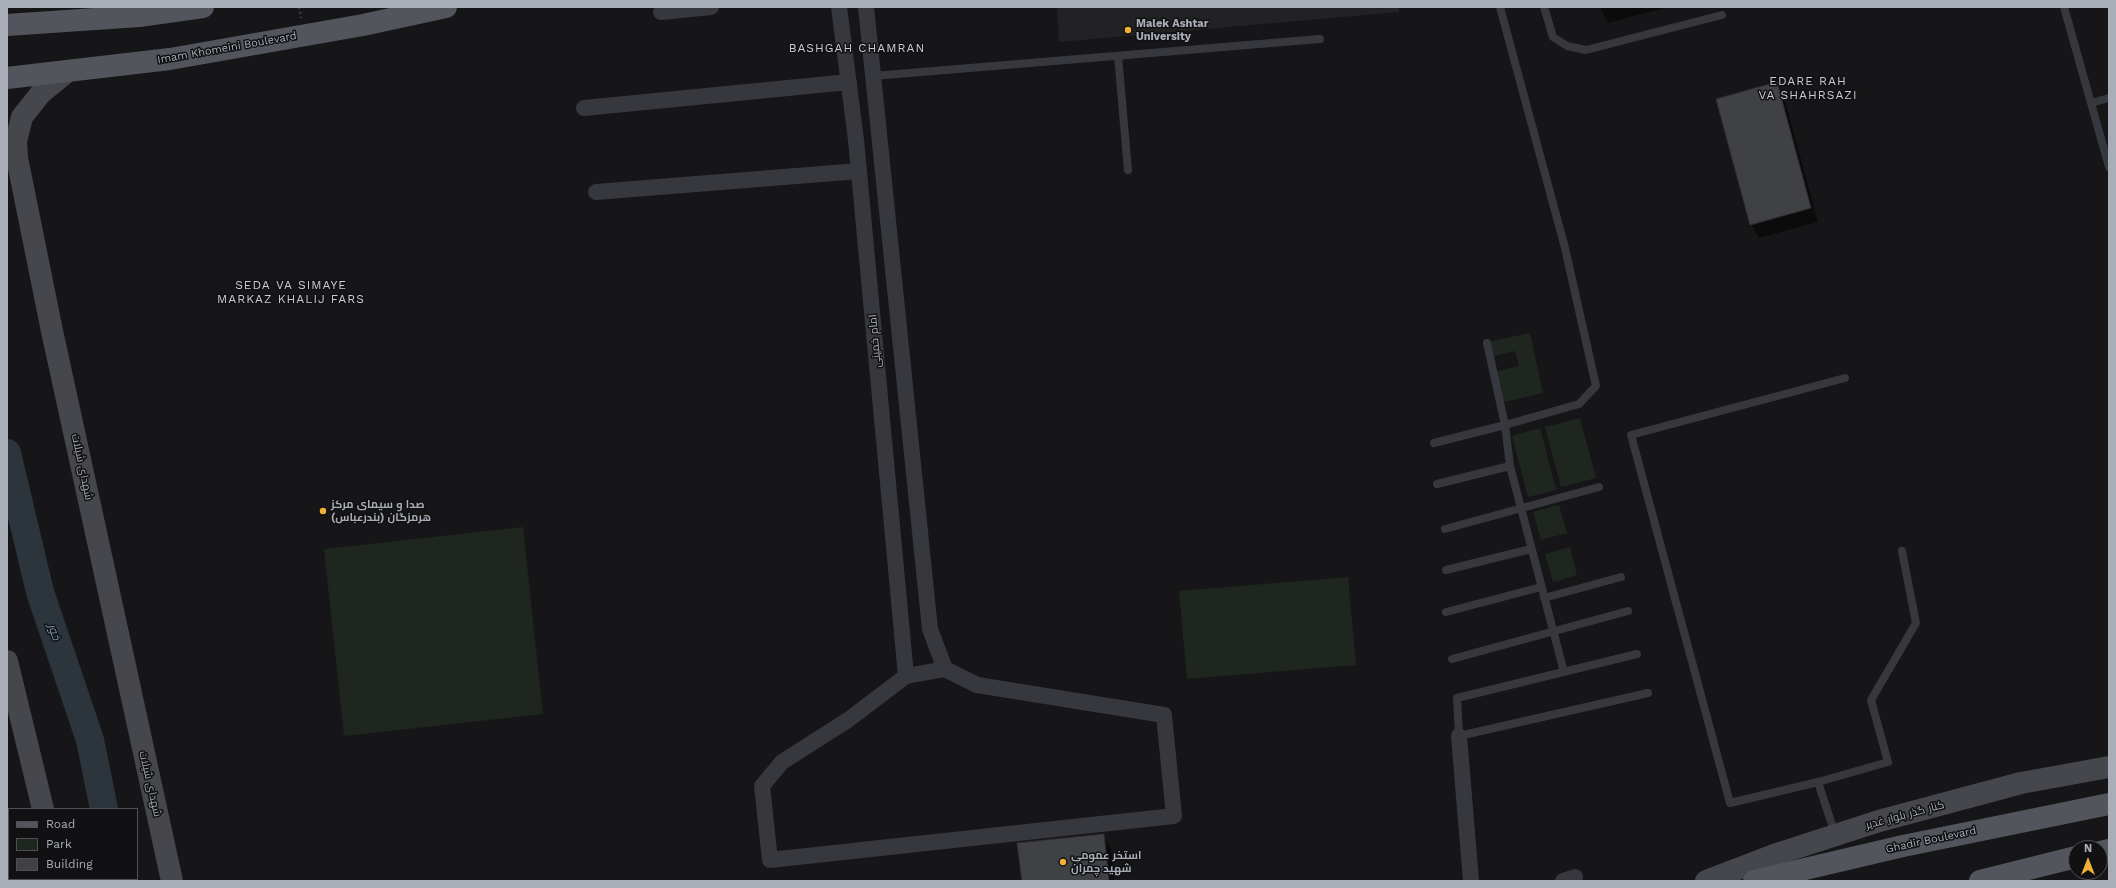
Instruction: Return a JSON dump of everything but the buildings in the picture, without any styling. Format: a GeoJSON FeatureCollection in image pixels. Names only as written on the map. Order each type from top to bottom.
{"type":"FeatureCollection","features":[{"type":"Feature","properties":{"kind":"main road"},"geometry":{"type":"LineString","coordinates":[[7,25],[138,11],[203,7]]}},
{"type":"Feature","properties":{"kind":"main road","name":"Imam Khomeini Boulevard"},"geometry":{"type":"LineString","coordinates":[[7,78],[170,59],[363,25],[446,7]]}},
{"type":"Feature","properties":{"kind":"main road"},"geometry":{"type":"LineString","coordinates":[[7,66],[130,54],[170,59]]}},
{"type":"Feature","properties":{"kind":"main road","name":"شهدای شیلات"},"geometry":{"type":"LineString","coordinates":[[68,71],[41,93],[22,117],[16,141],[17,158],[52,331],[172,881]]}},
{"type":"Feature","properties":{"kind":"main road"},"geometry":{"type":"LineString","coordinates":[[7,661],[43,808]]}},
{"type":"Feature","properties":{"kind":"main road","name":"کنار گذر بلوار غدیر"},"geometry":{"type":"LineString","coordinates":[[1706,881],[1774,855],[1880,821],[2022,783],[2109,767]]}},
{"type":"Feature","properties":{"kind":"main road","name":"Ghadir Boulevard"},"geometry":{"type":"LineString","coordinates":[[1754,881],[1903,846],[2109,804]]}},
{"type":"Feature","properties":{"kind":"main road"},"geometry":{"type":"LineString","coordinates":[[1980,881],[2068,859]]}},
{"type":"Feature","properties":{"kind":"street"},"geometry":{"type":"LineString","coordinates":[[661,12],[711,7]]}},
{"type":"Feature","properties":{"kind":"street"},"geometry":{"type":"LineString","coordinates":[[840,14],[866,12],[930,629],[945,669]]}},
{"type":"Feature","properties":{"kind":"street","name":"امام خمینی"},"geometry":{"type":"LineString","coordinates":[[840,14],[857,146],[906,676]]}},
{"type":"Feature","properties":{"kind":"street"},"geometry":{"type":"LineString","coordinates":[[584,108],[849,82]]}},
{"type":"Feature","properties":{"kind":"street"},"geometry":{"type":"LineString","coordinates":[[857,146],[879,143]]}},
{"type":"Feature","properties":{"kind":"street"},"geometry":{"type":"LineString","coordinates":[[596,192],[859,171]]}},
{"type":"Feature","properties":{"kind":"street"},"geometry":{"type":"LineString","coordinates":[[866,244],[889,242]]}},
{"type":"Feature","properties":{"kind":"street"},"geometry":{"type":"LineString","coordinates":[[876,351],[900,348]]}},
{"type":"Feature","properties":{"kind":"street"},"geometry":{"type":"LineString","coordinates":[[886,453],[912,450]]}},
{"type":"Feature","properties":{"kind":"street"},"geometry":{"type":"LineString","coordinates":[[895,551],[922,548]]}},
{"type":"Feature","properties":{"kind":"street"},"geometry":{"type":"LineString","coordinates":[[945,669],[977,685],[1164,715],[1174,816],[770,860],[762,786],[782,762],[848,720],[906,676],[945,669]]}},
{"type":"Feature","properties":{"kind":"street"},"geometry":{"type":"LineString","coordinates":[[1459,736],[1471,881]]}},
{"type":"Feature","properties":{"kind":"lane"},"geometry":{"type":"LineString","coordinates":[[1434,443],[1579,404],[1596,386],[1565,248],[1500,7]]}},
{"type":"Feature","properties":{"kind":"lane"},"geometry":{"type":"LineString","coordinates":[[1544,7],[1554,37],[1567,46],[1586,50],[1722,15]]}},
{"type":"Feature","properties":{"kind":"lane"},"geometry":{"type":"LineString","coordinates":[[2064,7],[2109,167]]}},
{"type":"Feature","properties":{"kind":"lane"},"geometry":{"type":"LineString","coordinates":[[873,76],[1320,39]]}},
{"type":"Feature","properties":{"kind":"lane"},"geometry":{"type":"LineString","coordinates":[[1118,56],[1128,170]]}},
{"type":"Feature","properties":{"kind":"lane"},"geometry":{"type":"LineString","coordinates":[[2091,103],[2109,98]]}},
{"type":"Feature","properties":{"kind":"lane"},"geometry":{"type":"LineString","coordinates":[[1487,343],[1505,425],[1510,466],[1564,672]]}},
{"type":"Feature","properties":{"kind":"lane"},"geometry":{"type":"LineString","coordinates":[[1845,378],[1631,435],[1730,802],[1818,782],[1888,762],[1871,700],[1916,624],[1902,551]]}},
{"type":"Feature","properties":{"kind":"lane"},"geometry":{"type":"LineString","coordinates":[[1437,484],[1510,466]]}},
{"type":"Feature","properties":{"kind":"lane"},"geometry":{"type":"LineString","coordinates":[[1445,529],[1599,487]]}},
{"type":"Feature","properties":{"kind":"lane"},"geometry":{"type":"LineString","coordinates":[[1446,570],[1531,549]]}},
{"type":"Feature","properties":{"kind":"lane"},"geometry":{"type":"LineString","coordinates":[[1544,598],[1620,576]]}},
{"type":"Feature","properties":{"kind":"lane"},"geometry":{"type":"LineString","coordinates":[[1446,612],[1541,587]]}},
{"type":"Feature","properties":{"kind":"lane"},"geometry":{"type":"LineString","coordinates":[[1452,658],[1628,611]]}},
{"type":"Feature","properties":{"kind":"lane"},"geometry":{"type":"LineString","coordinates":[[1638,654],[1457,698],[1459,736],[1648,693]]}},
{"type":"Feature","properties":{"kind":"lane"},"geometry":{"type":"LineString","coordinates":[[1818,782],[1836,835]]}},
{"type":"Feature","properties":{"kind":"shaded area","name":"Malek Ashtar University"},"geometry":{"type":"Polygon","coordinates":[[[1057,7],[1399,7],[1399,12],[1059,42],[1057,7]]]}},
{"type":"Feature","properties":{"kind":"green space"},"geometry":{"type":"Polygon","coordinates":[[[1530,333],[1543,393],[1500,403],[1494,372],[1519,366],[1515,351],[1490,357],[1487,342],[1530,333]]]}},
{"type":"Feature","properties":{"kind":"green space"},"geometry":{"type":"Polygon","coordinates":[[[1580,418],[1596,478],[1561,487],[1545,427],[1580,418]]]}},
{"type":"Feature","properties":{"kind":"green space"},"geometry":{"type":"Polygon","coordinates":[[[1540,428],[1556,490],[1528,497],[1512,436],[1540,428]]]}},
{"type":"Feature","properties":{"kind":"green space"},"geometry":{"type":"Polygon","coordinates":[[[1559,505],[1567,533],[1541,540],[1533,512],[1559,505]]]}},
{"type":"Feature","properties":{"kind":"green space"},"geometry":{"type":"Polygon","coordinates":[[[523,527],[543,714],[344,736],[324,549],[523,527]]]}},
{"type":"Feature","properties":{"kind":"green space"},"geometry":{"type":"Polygon","coordinates":[[[1570,547],[1577,575],[1553,582],[1545,554],[1570,547]]]}},
{"type":"Feature","properties":{"kind":"green space"},"geometry":{"type":"Polygon","coordinates":[[[1348,577],[1356,665],[1187,679],[1179,591],[1348,577]]]}},
{"type":"Feature","properties":{"kind":"waterway","name":"خور"},"geometry":{"type":"LineString","coordinates":[[7,453],[40,592],[90,740],[104,808]]}},
{"type":"Feature","properties":{"kind":"place","name":"Malek Ashtar University"},"geometry":{"type":"Point","coordinates":[1128,30]}},
{"type":"Feature","properties":{"kind":"place","name":"صدا و سیمای مرکز هرمزگان (بندرعباس)"},"geometry":{"type":"Point","coordinates":[323,511]}},
{"type":"Feature","properties":{"kind":"place","name":"استخر عمومی شهید چمران"},"geometry":{"type":"Point","coordinates":[1063,862]}},
{"type":"Feature","properties":{"kind":"district","name":"BASHGAH CHAMRAN"},"geometry":{"type":"Point","coordinates":[857,48]}},
{"type":"Feature","properties":{"kind":"district","name":"EDARE RAH VA SHAHRSAZI"},"geometry":{"type":"Point","coordinates":[1808,88]}},
{"type":"Feature","properties":{"kind":"district","name":"SEDA VA SIMAYE MARKAZ KHALIJ FARS"},"geometry":{"type":"Point","coordinates":[291,292]}}]}
